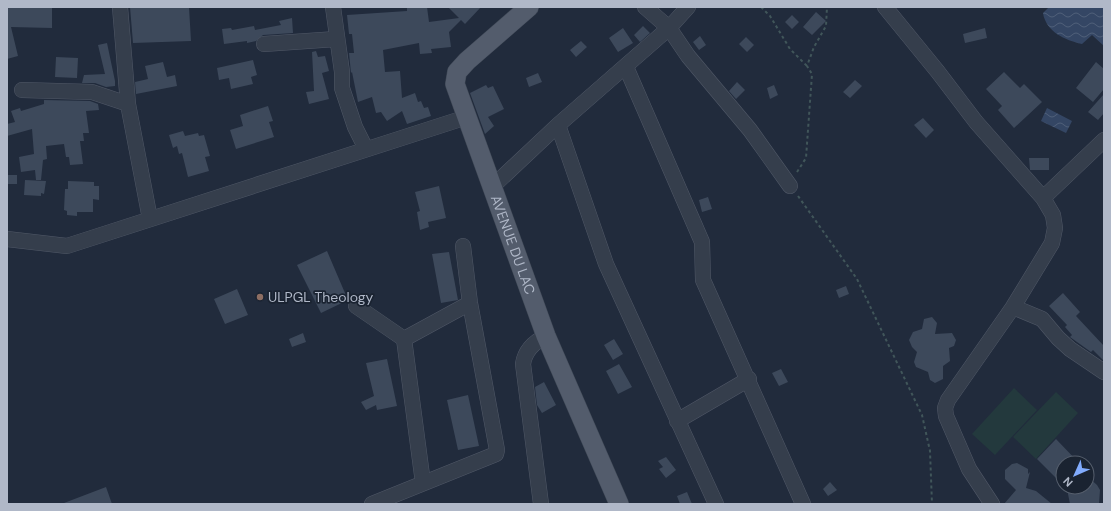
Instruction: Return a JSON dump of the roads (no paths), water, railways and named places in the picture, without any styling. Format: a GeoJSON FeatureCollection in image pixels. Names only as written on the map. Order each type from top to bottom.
{"type":"FeatureCollection","features":[{"type":"Feature","properties":{"kind":"main road","name":"AVENUE DU LAC"},"geometry":{"type":"LineString","coordinates":[[529,7],[457,72],[455,84],[546,336],[619,504]]}},
{"type":"Feature","properties":{"kind":"street"},"geometry":{"type":"LineString","coordinates":[[120,7],[128,104],[150,219]]}},
{"type":"Feature","properties":{"kind":"street"},"geometry":{"type":"LineString","coordinates":[[333,7],[336,39],[342,72],[342,88],[355,126],[366,149]]}},
{"type":"Feature","properties":{"kind":"street"},"geometry":{"type":"LineString","coordinates":[[645,7],[669,28],[688,56],[750,130],[790,186]]}},
{"type":"Feature","properties":{"kind":"street"},"geometry":{"type":"LineString","coordinates":[[492,187],[558,126],[669,28],[688,7]]}},
{"type":"Feature","properties":{"kind":"street"},"geometry":{"type":"LineString","coordinates":[[885,7],[938,72],[976,122],[1043,198],[1053,215],[1055,228],[1052,243],[1013,307],[948,400],[945,408],[946,416],[969,469],[992,504]]}},
{"type":"Feature","properties":{"kind":"street"},"geometry":{"type":"LineString","coordinates":[[264,44],[336,39]]}},
{"type":"Feature","properties":{"kind":"street"},"geometry":{"type":"LineString","coordinates":[[626,67],[702,242],[703,280],[749,379],[803,504]]}},
{"type":"Feature","properties":{"kind":"street"},"geometry":{"type":"LineString","coordinates":[[22,90],[92,92],[128,104]]}},
{"type":"Feature","properties":{"kind":"street"},"geometry":{"type":"LineString","coordinates":[[7,239],[67,246],[467,117]]}},
{"type":"Feature","properties":{"kind":"street"},"geometry":{"type":"LineString","coordinates":[[558,126],[606,264],[716,504]]}},
{"type":"Feature","properties":{"kind":"street"},"geometry":{"type":"LineString","coordinates":[[1043,198],[1104,140]]}},
{"type":"Feature","properties":{"kind":"street"},"geometry":{"type":"LineString","coordinates":[[372,504],[494,456],[497,450],[470,303],[463,246]]}},
{"type":"Feature","properties":{"kind":"street"},"geometry":{"type":"LineString","coordinates":[[404,339],[470,303]]}},
{"type":"Feature","properties":{"kind":"street"},"geometry":{"type":"LineString","coordinates":[[356,306],[404,339],[424,483]]}},
{"type":"Feature","properties":{"kind":"street"},"geometry":{"type":"LineString","coordinates":[[1013,307],[1042,319],[1058,338],[1070,349],[1104,372]]}},
{"type":"Feature","properties":{"kind":"street"},"geometry":{"type":"LineString","coordinates":[[541,504],[523,364],[524,357],[535,342],[546,336]]}},
{"type":"Feature","properties":{"kind":"street"},"geometry":{"type":"LineString","coordinates":[[677,421],[749,379]]}},
{"type":"Feature","properties":{"kind":"water"},"geometry":{"type":"Polygon","coordinates":[[[1049,7],[1104,7],[1104,46],[1092,35],[1082,44],[1057,34],[1045,20],[1043,13],[1049,7]]]}},
{"type":"Feature","properties":{"kind":"water"},"geometry":{"type":"Polygon","coordinates":[[[1047,108],[1072,121],[1066,133],[1041,121],[1047,108]]]}},
{"type":"Feature","properties":{"kind":"place","name":"ULPGL Theology"},"geometry":{"type":"Point","coordinates":[260,297]}}]}
